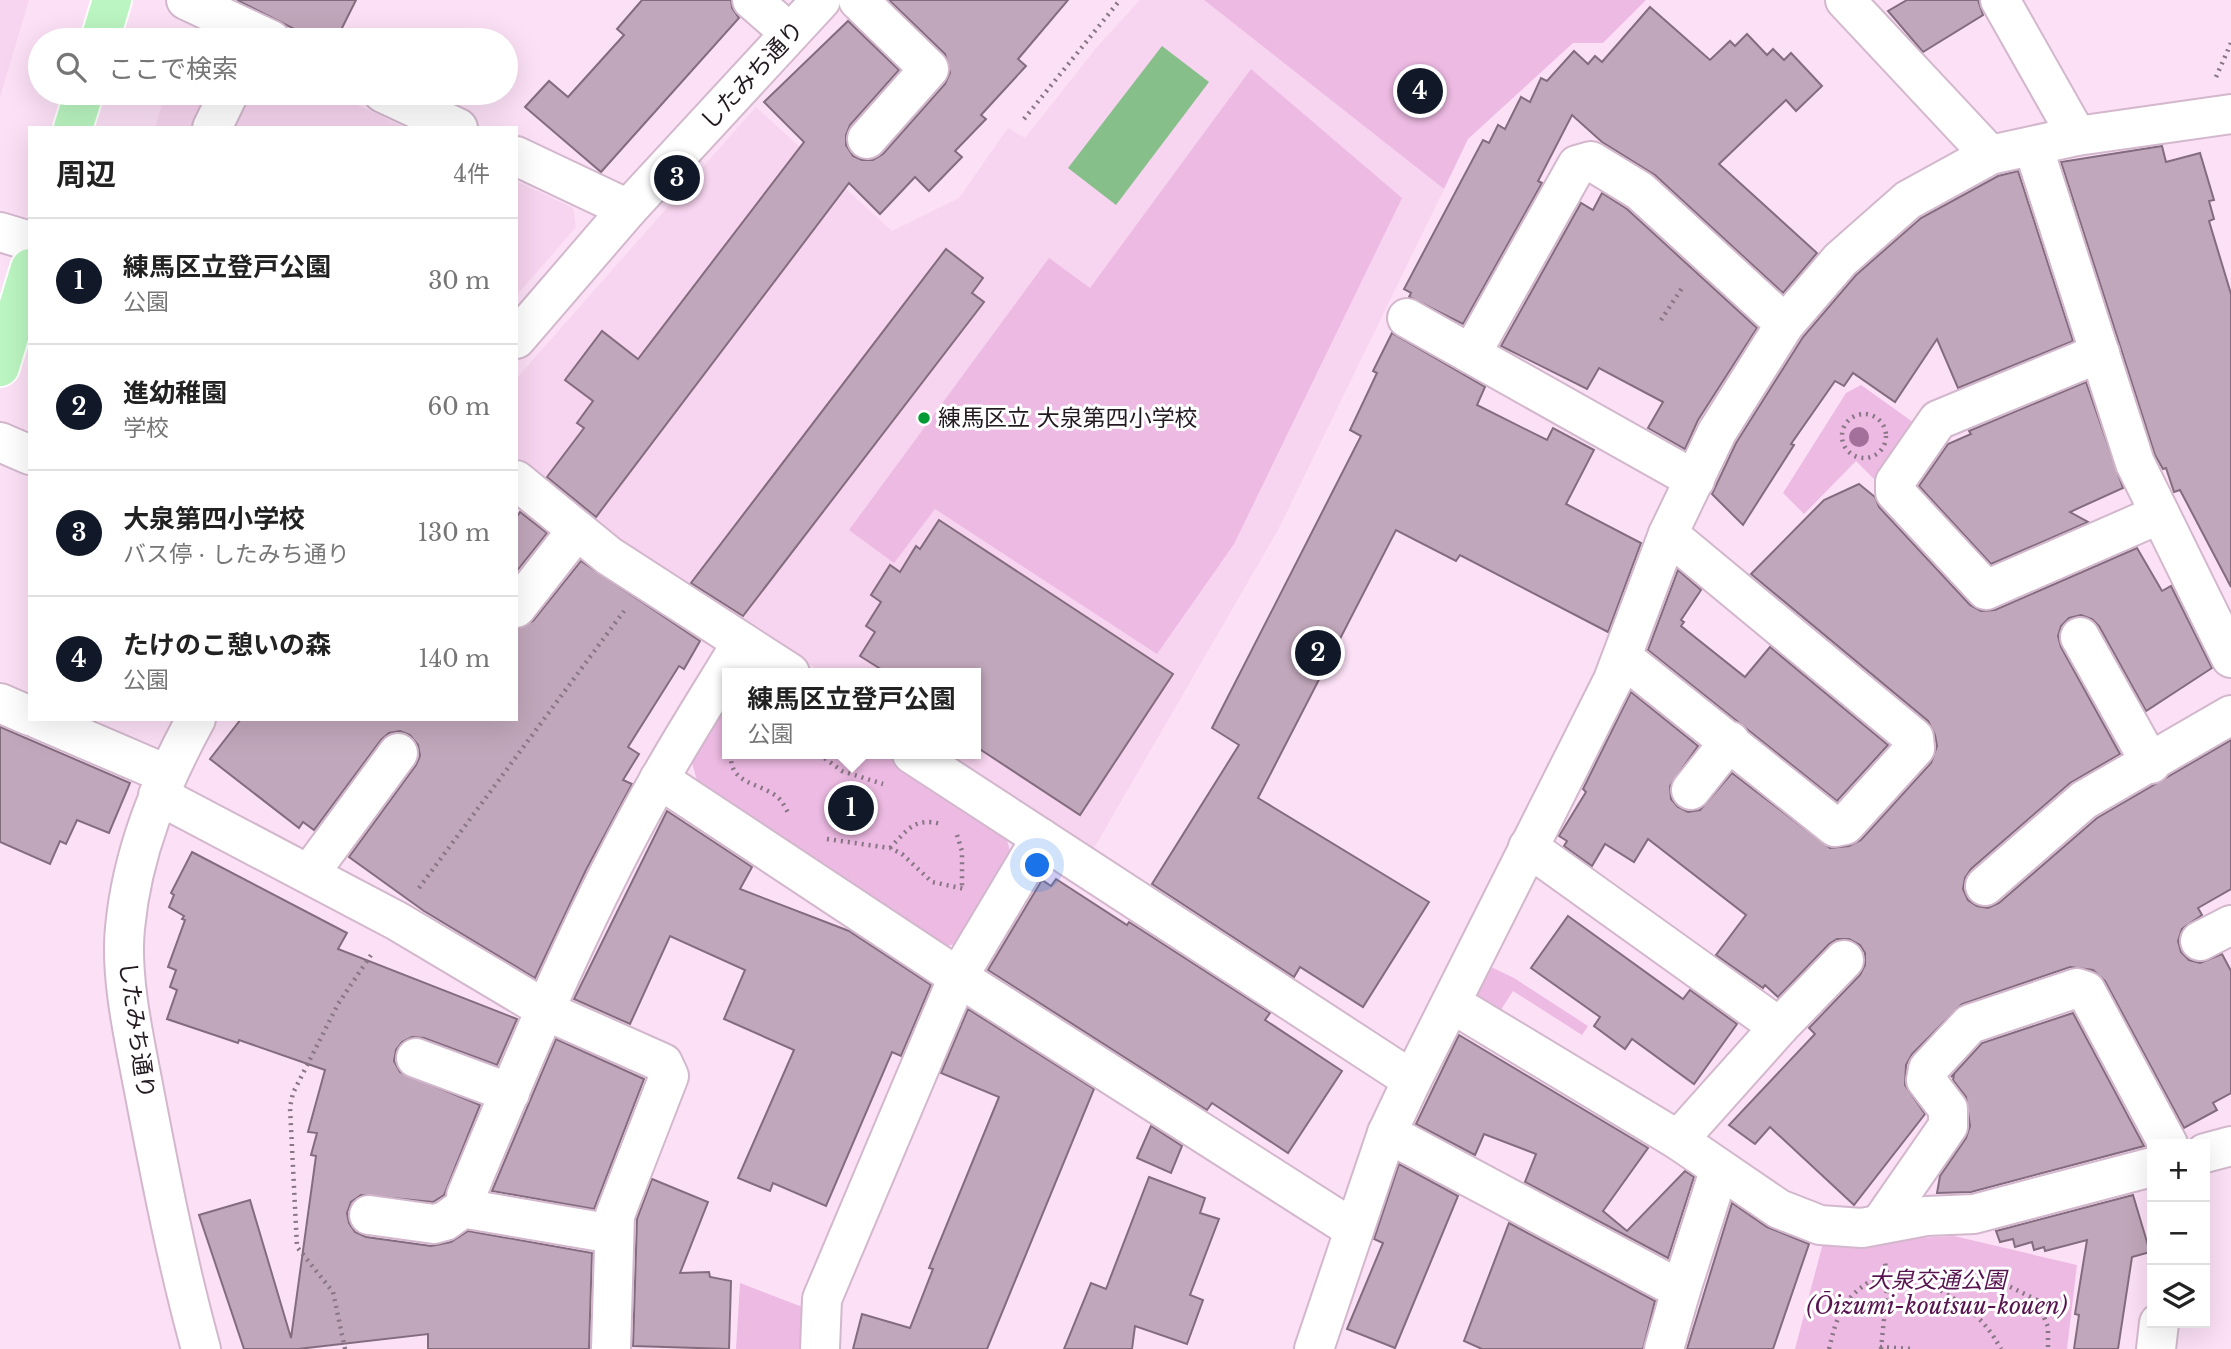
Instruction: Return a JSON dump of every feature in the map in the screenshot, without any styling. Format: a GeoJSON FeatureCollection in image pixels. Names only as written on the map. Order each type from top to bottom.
{"type":"FeatureCollection","features":[{"type":"Feature","properties":{"kind":"main road"},"geometry":{"type":"LineString","coordinates":[[104,28],[112,0]]}},
{"type":"Feature","properties":{"kind":"main road"},"geometry":{"type":"LineString","coordinates":[[74,126],[80,105]]}},
{"type":"Feature","properties":{"kind":"main road"},"geometry":{"type":"LineString","coordinates":[[0,367],[28,275]]}},
{"type":"Feature","properties":{"kind":"street"},"geometry":{"type":"LineString","coordinates":[[186,0],[241,28]]}},
{"type":"Feature","properties":{"kind":"street"},"geometry":{"type":"LineString","coordinates":[[752,0],[790,33]]}},
{"type":"Feature","properties":{"kind":"street","name":"したみち通り"},"geometry":{"type":"LineString","coordinates":[[518,337],[628,209],[821,0]]}},
{"type":"Feature","properties":{"kind":"street"},"geometry":{"type":"LineString","coordinates":[[858,0],[929,69],[867,139]]}},
{"type":"Feature","properties":{"kind":"street"},"geometry":{"type":"LineString","coordinates":[[1845,0],[1990,155]]}},
{"type":"Feature","properties":{"kind":"street"},"geometry":{"type":"LineString","coordinates":[[2000,0],[2077,136]]}},
{"type":"Feature","properties":{"kind":"street"},"geometry":{"type":"LineString","coordinates":[[213,126],[223,105]]}},
{"type":"Feature","properties":{"kind":"street"},"geometry":{"type":"LineString","coordinates":[[409,105],[454,126]]}},
{"type":"Feature","properties":{"kind":"street"},"geometry":{"type":"LineString","coordinates":[[1325,1345],[1353,1229],[1387,1133],[1622,657],[1668,534],[1717,432],[1785,324],[1840,260],[1908,200],[1990,155],[2077,136],[2231,114]]}},
{"type":"Feature","properties":{"kind":"street"},"geometry":{"type":"LineString","coordinates":[[2033,146],[2135,463],[2231,658]]}},
{"type":"Feature","properties":{"kind":"street"},"geometry":{"type":"LineString","coordinates":[[518,157],[628,209]]}},
{"type":"Feature","properties":{"kind":"street"},"geometry":{"type":"LineString","coordinates":[[1471,354],[1577,165],[1584,161],[1591,161],[1640,191],[1785,324]]}},
{"type":"Feature","properties":{"kind":"street"},"geometry":{"type":"LineString","coordinates":[[0,232],[28,240]]}},
{"type":"Feature","properties":{"kind":"street"},"geometry":{"type":"LineString","coordinates":[[1407,318],[1695,480]]}},
{"type":"Feature","properties":{"kind":"street"},"geometry":{"type":"LineString","coordinates":[[2100,352],[1938,420],[1895,482],[1895,492],[1986,590],[2160,514]]}},
{"type":"Feature","properties":{"kind":"street"},"geometry":{"type":"LineString","coordinates":[[0,442],[28,454]]}},
{"type":"Feature","properties":{"kind":"street"},"geometry":{"type":"LineString","coordinates":[[518,482],[645,581],[782,668]]}},
{"type":"Feature","properties":{"kind":"street"},"geometry":{"type":"LineString","coordinates":[[518,605],[577,530]]}},
{"type":"Feature","properties":{"kind":"street"},"geometry":{"type":"LineString","coordinates":[[1622,657],[1835,827],[1840,828],[1915,748],[1916,741],[1668,534]]}},
{"type":"Feature","properties":{"kind":"street"},"geometry":{"type":"LineString","coordinates":[[2080,638],[2151,764]]}},
{"type":"Feature","properties":{"kind":"street"},"geometry":{"type":"LineString","coordinates":[[726,668],[742,642]]}},
{"type":"Feature","properties":{"kind":"street"},"geometry":{"type":"LineString","coordinates":[[466,1206],[466,1196],[545,1009],[659,779],[722,675]]}},
{"type":"Feature","properties":{"kind":"street"},"geometry":{"type":"LineString","coordinates":[[0,703],[28,715]]}},
{"type":"Feature","properties":{"kind":"street"},"geometry":{"type":"LineString","coordinates":[[1984,886],[2084,800],[2151,764],[2231,715]]}},
{"type":"Feature","properties":{"kind":"street"},"geometry":{"type":"LineString","coordinates":[[42,721],[162,784],[309,874],[397,921],[545,1009],[663,1063],[669,1076],[615,1215],[611,1349]]}},
{"type":"Feature","properties":{"kind":"street","name":"したみち通り"},"geometry":{"type":"LineString","coordinates":[[195,721],[162,784],[135,863],[124,930],[130,1014],[173,1243],[201,1349]]}},
{"type":"Feature","properties":{"kind":"street"},"geometry":{"type":"LineString","coordinates":[[1691,790],[1730,741]]}},
{"type":"Feature","properties":{"kind":"street"},"geometry":{"type":"LineString","coordinates":[[309,874],[398,753]]}},
{"type":"Feature","properties":{"kind":"street"},"geometry":{"type":"LineString","coordinates":[[920,759],[1412,1080]]}},
{"type":"Feature","properties":{"kind":"street"},"geometry":{"type":"LineString","coordinates":[[659,779],[958,976],[1353,1229]]}},
{"type":"Feature","properties":{"kind":"street"},"geometry":{"type":"LineString","coordinates":[[820,1349],[822,1299],[958,976],[1041,838]]}},
{"type":"Feature","properties":{"kind":"street"},"geometry":{"type":"LineString","coordinates":[[1528,848],[1779,1027]]}},
{"type":"Feature","properties":{"kind":"street"},"geometry":{"type":"LineString","coordinates":[[1678,1140],[1779,1027],[1844,960]]}},
{"type":"Feature","properties":{"kind":"street"},"geometry":{"type":"LineString","coordinates":[[1880,1224],[1948,1126],[1948,1109],[1926,1080],[1928,1069],[1970,1024],[2077,988],[2086,991],[2165,1139]]}},
{"type":"Feature","properties":{"kind":"street"},"geometry":{"type":"LineString","coordinates":[[1451,1003],[1678,1140],[1719,1171],[1779,1209],[1820,1225],[1862,1228],[1926,1216],[1974,1214],[2147,1168]]}},
{"type":"Feature","properties":{"kind":"street"},"geometry":{"type":"LineString","coordinates":[[415,1058],[510,1093]]}},
{"type":"Feature","properties":{"kind":"street"},"geometry":{"type":"LineString","coordinates":[[1387,1133],[1681,1290]]}},
{"type":"Feature","properties":{"kind":"street"},"geometry":{"type":"LineString","coordinates":[[2210,1152],[2231,1146]]}},
{"type":"Feature","properties":{"kind":"street"},"geometry":{"type":"LineString","coordinates":[[1664,1349],[1719,1171]]}},
{"type":"Feature","properties":{"kind":"street"},"geometry":{"type":"LineString","coordinates":[[466,1206],[473,1210],[613,1234]]}},
{"type":"Feature","properties":{"kind":"street"},"geometry":{"type":"LineString","coordinates":[[369,1215],[435,1224],[445,1221],[466,1206]]}},
{"type":"Feature","properties":{"kind":"street"},"geometry":{"type":"LineString","coordinates":[[2156,1349],[2158,1328]]}},
{"type":"Feature","properties":{"kind":"path"},"geometry":{"type":"LineString","coordinates":[[1024,119],[1120,0]]}},
{"type":"Feature","properties":{"kind":"path"},"geometry":{"type":"LineString","coordinates":[[2216,80],[2231,43]]}},
{"type":"Feature","properties":{"kind":"path"},"geometry":{"type":"LineString","coordinates":[[1862,414],[1874,416],[1885,431],[1884,445],[1870,457],[1858,457],[1848,451],[1842,441],[1843,429],[1850,419],[1862,414]]}},
{"type":"Feature","properties":{"kind":"path"},"geometry":{"type":"LineString","coordinates":[[345,1349],[333,1292],[297,1247],[290,1101],[338,1004],[645,581]]}},
{"type":"Feature","properties":{"kind":"path"},"geometry":{"type":"LineString","coordinates":[[732,759],[734,772],[744,781],[778,796],[794,821]]}},
{"type":"Feature","properties":{"kind":"path"},"geometry":{"type":"LineString","coordinates":[[826,759],[842,771],[889,787]]}},
{"type":"Feature","properties":{"kind":"path"},"geometry":{"type":"LineString","coordinates":[[922,814],[926,820]]}},
{"type":"Feature","properties":{"kind":"path"},"geometry":{"type":"LineString","coordinates":[[890,848],[916,822],[926,820],[946,825]]}},
{"type":"Feature","properties":{"kind":"path"},"geometry":{"type":"LineString","coordinates":[[952,830],[958,835],[962,851],[962,889]]}},
{"type":"Feature","properties":{"kind":"path"},"geometry":{"type":"LineString","coordinates":[[818,838],[890,848],[902,854],[932,882],[969,890],[998,910]]}},
{"type":"Feature","properties":{"kind":"path"},"geometry":{"type":"LineString","coordinates":[[1829,1349],[1835,1323],[1844,1303],[1864,1285],[1888,1279],[1927,1282],[1992,1278],[2029,1293],[2045,1312],[2048,1349]]}},
{"type":"Feature","properties":{"kind":"path"},"geometry":{"type":"LineString","coordinates":[[1888,1279],[1880,1348],[1913,1349]]}},
{"type":"Feature","properties":{"kind":"path"},"geometry":{"type":"LineString","coordinates":[[1927,1282],[1968,1306],[1988,1325],[2001,1349]]}},
{"type":"Feature","properties":{"kind":"shaded area"},"geometry":{"type":"Polygon","coordinates":[[[0,0],[29,0],[0,97],[0,0]]]}},
{"type":"Feature","properties":{"kind":"shaded area","name":"練馬区立 大泉第四小学校"},"geometry":{"type":"Polygon","coordinates":[[[1140,0],[1204,0],[1444,189],[1278,530],[1094,848],[956,759],[981,759],[981,668],[815,668],[615,539],[518,459],[518,377],[756,107],[892,231],[959,198],[1008,128],[1025,138],[1097,47],[1140,0]]]}},
{"type":"Feature","properties":{"kind":"shaded area"},"geometry":{"type":"Polygon","coordinates":[[[1162,46],[1209,82],[1116,205],[1068,168],[1162,46]]]}},
{"type":"Feature","properties":{"kind":"shaded area"},"geometry":{"type":"Polygon","coordinates":[[[162,105],[357,105],[402,126],[156,126],[162,105]]]}},
{"type":"Feature","properties":{"kind":"shaded area"},"geometry":{"type":"Polygon","coordinates":[[[518,182],[573,208],[576,227],[518,294],[518,182]]]}},
{"type":"Feature","properties":{"kind":"green space"},"geometry":{"type":"Polygon","coordinates":[[[1204,0],[1646,0],[1603,43],[1573,43],[1468,139],[1444,189],[1204,0]]]}},
{"type":"Feature","properties":{"kind":"green space"},"geometry":{"type":"Polygon","coordinates":[[[1251,69],[1402,198],[1234,544],[1157,654],[935,509],[894,563],[849,530],[1049,258],[1090,288],[1251,69]]]}},
{"type":"Feature","properties":{"kind":"green space"},"geometry":{"type":"Polygon","coordinates":[[[1861,385],[1917,425],[1875,480],[1856,461],[1804,514],[1783,493],[1846,393],[1861,385]]]}},
{"type":"Feature","properties":{"kind":"green space"},"geometry":{"type":"Polygon","coordinates":[[[722,707],[722,759],[892,759],[1006,836],[1011,855],[959,943],[939,948],[697,780],[691,760],[722,707]]]}},
{"type":"Feature","properties":{"kind":"green space"},"geometry":{"type":"Polygon","coordinates":[[[1487,965],[1514,978],[1588,1026],[1582,1035],[1513,991],[1497,1016],[1480,1003],[1475,988],[1487,965]]]}},
{"type":"Feature","properties":{"kind":"green space","name":"大泉交通公園 (Ōizumi-koutsuu-kouen)"},"geometry":{"type":"Polygon","coordinates":[[[1954,1236],[2077,1265],[2067,1349],[1795,1349],[1823,1243],[1954,1236]]]}},
{"type":"Feature","properties":{"kind":"green space"},"geometry":{"type":"Polygon","coordinates":[[[740,1283],[805,1308],[804,1349],[736,1349],[740,1283]]]}},
{"type":"Feature","properties":{"kind":"building"},"geometry":{"type":"Polygon","coordinates":[[[237,0],[356,0],[342,28],[292,28],[237,0]]]}},
{"type":"Feature","properties":{"kind":"building"},"geometry":{"type":"Polygon","coordinates":[[[642,0],[731,0],[732,8],[739,18],[601,172],[525,107],[549,81],[568,97],[624,35],[617,29],[642,0]]]}},
{"type":"Feature","properties":{"kind":"building"},"geometry":{"type":"Polygon","coordinates":[[[889,0],[1068,0],[1018,59],[1026,66],[981,115],[986,119],[955,151],[962,157],[929,191],[915,177],[880,214],[849,183],[596,517],[547,477],[584,428],[577,423],[593,401],[565,380],[602,331],[638,359],[804,142],[764,102],[848,21],[899,70],[850,125],[846,145],[853,156],[862,160],[873,160],[883,154],[945,84],[950,73],[945,54],[889,0]]]}},
{"type":"Feature","properties":{"kind":"building"},"geometry":{"type":"Polygon","coordinates":[[[1907,0],[1978,0],[1983,15],[1923,52],[1888,11],[1907,0]]]}},
{"type":"Feature","properties":{"kind":"building"},"geometry":{"type":"Polygon","coordinates":[[[1650,7],[1710,60],[1730,41],[1735,46],[1747,34],[1767,55],[1773,49],[1784,60],[1791,53],[1822,86],[1796,111],[1786,100],[1719,164],[1817,253],[1783,293],[1655,175],[1602,142],[1572,115],[1538,181],[1542,183],[1463,324],[1409,297],[1411,293],[1404,289],[1483,140],[1489,143],[1498,125],[1505,129],[1521,97],[1530,102],[1541,78],[1547,81],[1574,51],[1588,64],[1595,56],[1602,62],[1650,7]]]}},
{"type":"Feature","properties":{"kind":"building"},"geometry":{"type":"Polygon","coordinates":[[[2162,146],[2166,162],[2200,153],[2214,200],[2209,201],[2214,219],[2209,221],[2231,294],[2231,587],[2180,490],[2174,492],[2166,468],[2163,469],[2155,455],[2061,162],[2162,146]]]}},
{"type":"Feature","properties":{"kind":"building"},"geometry":{"type":"Polygon","coordinates":[[[2018,171],[2073,341],[1958,388],[1937,339],[1895,402],[1853,373],[1844,386],[1835,381],[1791,444],[1794,445],[1743,525],[1712,494],[1736,443],[1803,337],[1856,275],[1921,218],[1998,176],[2018,171]]]}},
{"type":"Feature","properties":{"kind":"building"},"geometry":{"type":"Polygon","coordinates":[[[1602,193],[1627,209],[1757,328],[1698,420],[1685,449],[1648,428],[1663,402],[1599,368],[1587,389],[1501,346],[1581,203],[1593,210],[1602,193]]]}},
{"type":"Feature","properties":{"kind":"building"},"geometry":{"type":"Polygon","coordinates":[[[946,249],[983,278],[972,293],[984,302],[743,616],[691,583],[946,249]]]}},
{"type":"Feature","properties":{"kind":"building"},"geometry":{"type":"Polygon","coordinates":[[[1392,333],[1485,387],[1477,405],[1547,440],[1553,428],[1594,450],[1566,504],[1641,543],[1608,632],[1460,555],[1456,561],[1396,530],[1258,798],[1429,902],[1363,1007],[1300,967],[1294,977],[1152,884],[1239,745],[1212,728],[1361,436],[1350,430],[1377,373],[1373,371],[1392,333]]]}},
{"type":"Feature","properties":{"kind":"building"},"geometry":{"type":"Polygon","coordinates":[[[2086,382],[2123,488],[2070,512],[2088,522],[1991,564],[1919,486],[1948,444],[1971,434],[1969,431],[2086,382]]]}},
{"type":"Feature","properties":{"kind":"building"},"geometry":{"type":"Polygon","coordinates":[[[1859,484],[1875,497],[1879,507],[1970,605],[1981,611],[1995,610],[2137,548],[2162,591],[2171,586],[2212,668],[2146,711],[2099,626],[2092,619],[2081,615],[2069,618],[2061,626],[2058,636],[2061,647],[2120,754],[2070,783],[1971,869],[1965,878],[1963,889],[1968,900],[1977,906],[1988,908],[1999,903],[2097,818],[2231,740],[2231,889],[2198,908],[2202,915],[2182,929],[2178,941],[2181,952],[2189,960],[2200,963],[2222,954],[2231,971],[2231,1093],[2213,1103],[2217,1110],[2184,1128],[2105,981],[2093,970],[2070,967],[1962,1004],[1912,1054],[1906,1065],[1905,1085],[1925,1114],[1854,1205],[1770,1127],[1755,1144],[1729,1125],[1815,1034],[1809,1028],[1860,975],[1865,965],[1865,953],[1860,945],[1849,939],[1837,939],[1829,944],[1778,997],[1765,985],[1763,988],[1716,955],[1746,915],[1648,839],[1634,862],[1605,844],[1592,866],[1564,846],[1567,841],[1559,836],[1586,792],[1583,789],[1631,692],[1698,746],[1670,786],[1671,799],[1678,807],[1688,812],[1700,810],[1732,773],[1830,848],[1849,846],[1861,840],[1931,763],[1937,746],[1928,721],[1751,574],[1824,500],[1859,484]]]}},
{"type":"Feature","properties":{"kind":"building"},"geometry":{"type":"Polygon","coordinates":[[[520,512],[547,533],[518,569],[520,512]]]}},
{"type":"Feature","properties":{"kind":"building"},"geometry":{"type":"Polygon","coordinates":[[[939,520],[1173,674],[1080,815],[981,750],[981,668],[879,668],[860,656],[875,632],[866,626],[881,602],[871,595],[890,565],[900,572],[916,546],[920,549],[939,520]]]}},
{"type":"Feature","properties":{"kind":"building"},"geometry":{"type":"Polygon","coordinates":[[[581,561],[700,641],[684,669],[679,666],[628,747],[639,754],[623,780],[632,784],[586,870],[535,978],[424,911],[349,857],[416,765],[420,756],[418,745],[410,735],[400,731],[389,733],[381,740],[314,830],[303,822],[299,828],[210,759],[239,721],[518,721],[518,628],[533,621],[581,561]]]}},
{"type":"Feature","properties":{"kind":"building"},"geometry":{"type":"Polygon","coordinates":[[[1678,570],[1701,590],[1681,620],[1684,622],[1681,626],[1745,677],[1770,647],[1888,745],[1837,801],[1648,650],[1678,570]]]}},
{"type":"Feature","properties":{"kind":"building"},"geometry":{"type":"Polygon","coordinates":[[[0,727],[130,783],[109,833],[77,820],[66,844],[60,841],[50,864],[0,842],[0,727]]]}},
{"type":"Feature","properties":{"kind":"building"},"geometry":{"type":"Polygon","coordinates":[[[667,811],[752,867],[740,889],[849,931],[931,985],[901,1056],[892,1052],[826,1206],[773,1183],[770,1191],[738,1178],[794,1050],[724,1019],[745,970],[670,936],[630,1024],[574,999],[667,811]]]}},
{"type":"Feature","properties":{"kind":"building"},"geometry":{"type":"Polygon","coordinates":[[[192,852],[347,933],[338,949],[517,1019],[497,1065],[424,1038],[412,1037],[402,1042],[396,1050],[394,1061],[400,1072],[480,1105],[444,1195],[433,1202],[361,1195],[351,1202],[347,1213],[349,1223],[355,1232],[366,1237],[431,1246],[451,1242],[468,1231],[592,1253],[589,1349],[428,1349],[428,1334],[298,1349],[244,1349],[199,1215],[250,1200],[291,1338],[316,1156],[311,1155],[317,1133],[308,1132],[325,1070],[239,1040],[238,1043],[167,1019],[177,990],[170,987],[176,970],[168,967],[185,920],[182,919],[184,916],[169,907],[174,895],[171,893],[192,852]]]}},
{"type":"Feature","properties":{"kind":"building"},"geometry":{"type":"Polygon","coordinates":[[[1056,879],[1127,925],[1129,922],[1270,1013],[1265,1020],[1342,1071],[1288,1153],[1212,1103],[1207,1110],[988,970],[1042,880],[1051,886],[1056,879]]]}},
{"type":"Feature","properties":{"kind":"building"},"geometry":{"type":"Polygon","coordinates":[[[1568,916],[1683,999],[1690,990],[1737,1024],[1694,1084],[1632,1039],[1625,1049],[1594,1026],[1600,1017],[1531,968],[1568,916]]]}},
{"type":"Feature","properties":{"kind":"building"},"geometry":{"type":"Polygon","coordinates":[[[968,1009],[1094,1089],[987,1349],[853,1349],[862,1314],[910,1328],[933,1269],[929,1268],[999,1097],[941,1073],[968,1009]]]}},
{"type":"Feature","properties":{"kind":"building"},"geometry":{"type":"Polygon","coordinates":[[[2073,1013],[2144,1146],[1971,1192],[1937,1193],[1940,1176],[1966,1138],[1970,1126],[1966,1097],[1953,1080],[1954,1075],[1951,1077],[1982,1043],[2073,1013]]]}},
{"type":"Feature","properties":{"kind":"building"},"geometry":{"type":"Polygon","coordinates":[[[1459,1035],[1648,1148],[1603,1211],[1627,1231],[1685,1171],[1694,1177],[1668,1258],[1525,1182],[1536,1154],[1484,1134],[1475,1155],[1416,1124],[1459,1035]]]}},
{"type":"Feature","properties":{"kind":"building"},"geometry":{"type":"Polygon","coordinates":[[[556,1039],[644,1079],[594,1209],[492,1191],[556,1039]]]}},
{"type":"Feature","properties":{"kind":"building"},"geometry":{"type":"Polygon","coordinates":[[[1151,1126],[1182,1146],[1171,1173],[1137,1158],[1151,1126]]]}},
{"type":"Feature","properties":{"kind":"building"},"geometry":{"type":"Polygon","coordinates":[[[1399,1164],[1458,1196],[1395,1348],[1347,1329],[1383,1243],[1374,1239],[1399,1164]]]}},
{"type":"Feature","properties":{"kind":"building"},"geometry":{"type":"Polygon","coordinates":[[[1149,1177],[1205,1198],[1200,1213],[1219,1219],[1190,1295],[1203,1300],[1187,1344],[1135,1326],[1132,1349],[1064,1349],[1091,1283],[1106,1289],[1149,1177]]]}},
{"type":"Feature","properties":{"kind":"building"},"geometry":{"type":"Polygon","coordinates":[[[652,1179],[708,1202],[680,1273],[709,1272],[710,1277],[731,1281],[729,1349],[633,1346],[637,1219],[652,1179]]]}},
{"type":"Feature","properties":{"kind":"building"},"geometry":{"type":"Polygon","coordinates":[[[2133,1195],[2147,1242],[2147,1253],[2132,1257],[2118,1349],[2074,1349],[2079,1315],[2075,1314],[2087,1240],[2045,1251],[2044,1247],[2034,1250],[2032,1242],[2015,1247],[2013,1239],[2000,1242],[1996,1231],[2133,1195]]]}},
{"type":"Feature","properties":{"kind":"building"},"geometry":{"type":"Polygon","coordinates":[[[1732,1203],[1767,1227],[1809,1244],[1773,1349],[1687,1349],[1732,1203]]]}},
{"type":"Feature","properties":{"kind":"building"},"geometry":{"type":"Polygon","coordinates":[[[1509,1223],[1655,1301],[1643,1349],[1482,1349],[1464,1341],[1509,1223]]]}},
{"type":"Feature","properties":{"kind":"place","name":"たけのこ憩いの森"},"geometry":{"type":"Point","coordinates":[1420,91]}},
{"type":"Feature","properties":{"kind":"place","name":"大泉第四小学校"},"geometry":{"type":"Point","coordinates":[677,178]}},
{"type":"Feature","properties":{"kind":"place","name":"練馬区立 大泉第四小学校"},"geometry":{"type":"Point","coordinates":[924,418]}},
{"type":"Feature","properties":{"kind":"place","name":"進幼稚園"},"geometry":{"type":"Point","coordinates":[1318,653]}},
{"type":"Feature","properties":{"kind":"place","name":"練馬区立登戸公園"},"geometry":{"type":"Point","coordinates":[851,808]}}]}
